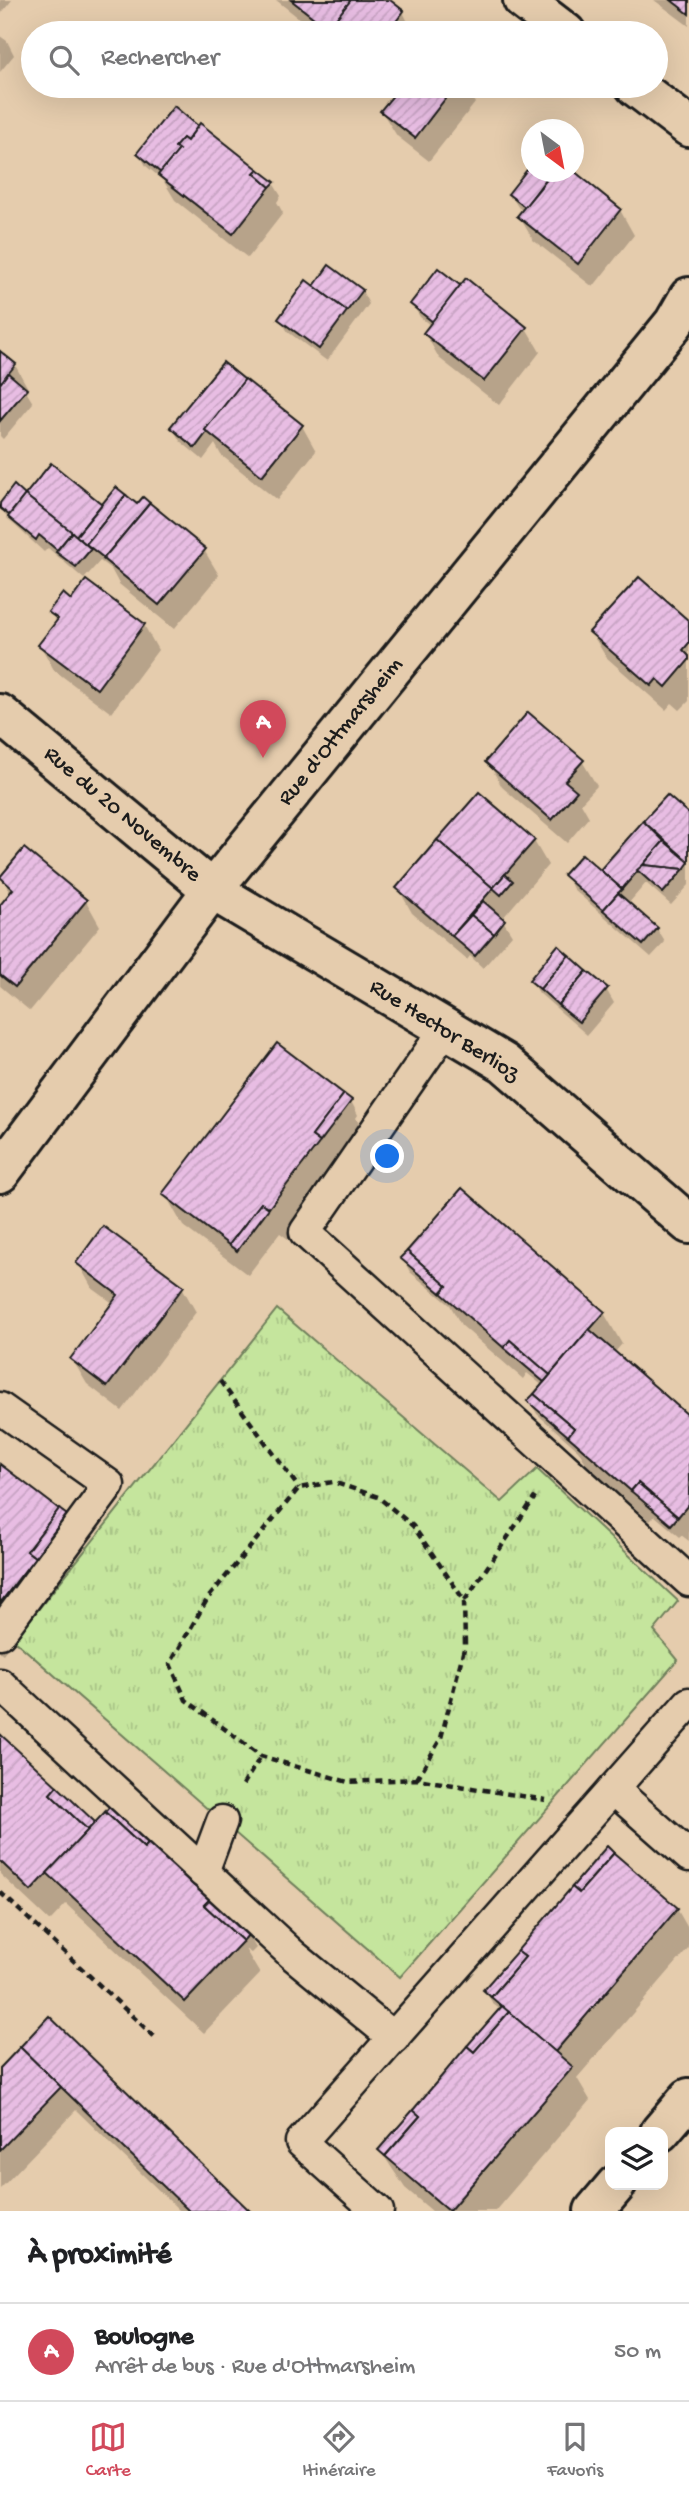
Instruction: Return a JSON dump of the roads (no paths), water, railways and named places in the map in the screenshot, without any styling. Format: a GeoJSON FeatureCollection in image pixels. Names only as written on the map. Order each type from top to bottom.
{"type":"FeatureCollection","features":[{"type":"Feature","properties":{"kind":"main road"},"geometry":{"type":"LineString","coordinates":[[523,0],[550,21]]}},
{"type":"Feature","properties":{"kind":"main road"},"geometry":{"type":"LineString","coordinates":[[651,98],[689,127]]}},
{"type":"Feature","properties":{"kind":"main road","name":"Rue d'Ottmarsheim"},"geometry":{"type":"LineString","coordinates":[[0,1173],[212,890],[674,323],[689,297]]}},
{"type":"Feature","properties":{"kind":"main road","name":"Rue du 20 Novembre"},"geometry":{"type":"LineString","coordinates":[[0,714],[212,890]]}},
{"type":"Feature","properties":{"kind":"main road","name":"Rue Hector Berlioz"},"geometry":{"type":"LineString","coordinates":[[212,890],[504,1063],[689,1224]]}},
{"type":"Feature","properties":{"kind":"main road"},"geometry":{"type":"LineString","coordinates":[[664,2127],[689,2098]]}},
{"type":"Feature","properties":{"kind":"main road"},"geometry":{"type":"LineString","coordinates":[[594,2211],[612,2190]]}},
{"type":"Feature","properties":{"kind":"lane"},"geometry":{"type":"LineString","coordinates":[[446,1028],[305,1231],[552,1470],[689,1581]]}},
{"type":"Feature","properties":{"kind":"lane"},"geometry":{"type":"LineString","coordinates":[[0,1408],[109,1485],[0,1633]]}},
{"type":"Feature","properties":{"kind":"lane"},"geometry":{"type":"LineString","coordinates":[[0,1684],[293,1955],[394,2038]]}},
{"type":"Feature","properties":{"kind":"lane"},"geometry":{"type":"LineString","coordinates":[[378,2211],[301,2142],[689,1703]]}},
{"type":"Feature","properties":{"kind":"lane"},"geometry":{"type":"LineString","coordinates":[[613,1788],[689,1856]]}},
{"type":"Feature","properties":{"kind":"lane"},"geometry":{"type":"LineString","coordinates":[[203,1872],[222,1821]]}},
{"type":"Feature","properties":{"kind":"place","name":"Boulogne"},"geometry":{"type":"Point","coordinates":[263,758]}}]}
